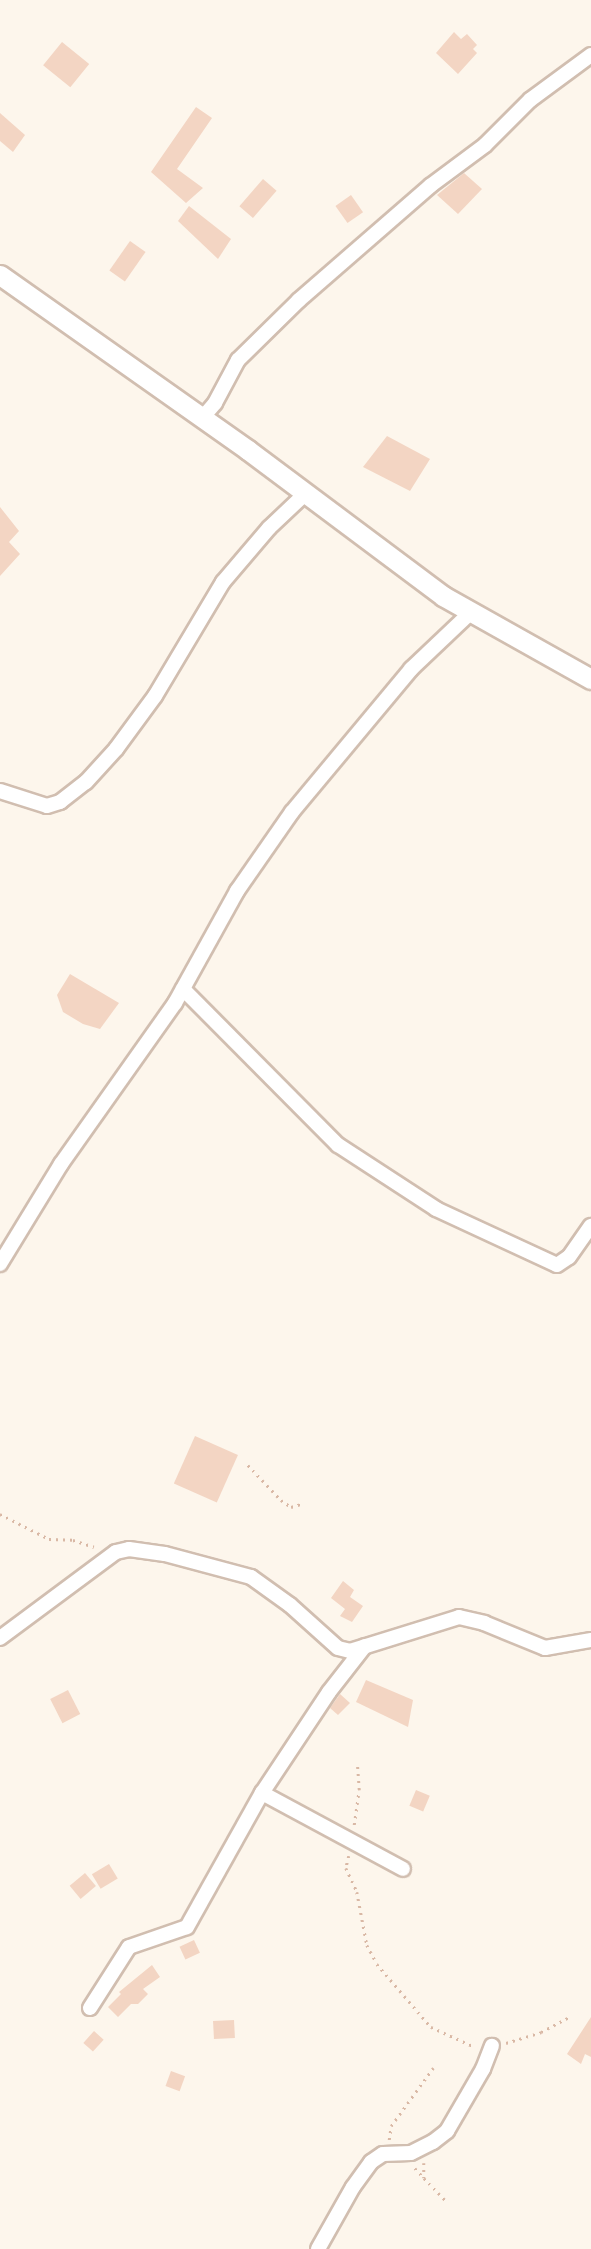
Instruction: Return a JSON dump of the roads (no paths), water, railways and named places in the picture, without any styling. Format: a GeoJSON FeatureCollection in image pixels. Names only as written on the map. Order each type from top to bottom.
{"type":"FeatureCollection","features":[{"type":"Feature","properties":{"kind":"street"},"geometry":{"type":"LineString","coordinates":[[203,417],[215,403],[238,360],[299,300],[430,186],[485,145],[530,100],[591,55]]}},
{"type":"Feature","properties":{"kind":"street"},"geometry":{"type":"LineString","coordinates":[[0,275],[203,417],[402,568],[471,612],[591,679]]}},
{"type":"Feature","properties":{"kind":"street"},"geometry":{"type":"LineString","coordinates":[[0,791],[31,804],[47,806],[60,802],[86,782],[116,750],[155,696],[223,582],[269,528],[305,494]]}},
{"type":"Feature","properties":{"kind":"street"},"geometry":{"type":"LineString","coordinates":[[0,1264],[61,1164],[183,989],[237,891],[292,812],[411,669],[471,612]]}},
{"type":"Feature","properties":{"kind":"street"},"geometry":{"type":"LineString","coordinates":[[183,989],[338,1145],[436,1209],[557,1265],[569,1257],[591,1226]]}},
{"type":"Feature","properties":{"kind":"street"},"geometry":{"type":"LineString","coordinates":[[0,1638],[114,1554],[129,1549],[251,1577],[290,1605],[338,1648],[350,1651],[369,1640],[395,1638],[458,1616],[484,1623],[545,1648],[591,1640]]}},
{"type":"Feature","properties":{"kind":"street"},"geometry":{"type":"LineString","coordinates":[[90,2008],[129,1947],[187,1927],[262,1793],[329,1692],[369,1640]]}},
{"type":"Feature","properties":{"kind":"street"},"geometry":{"type":"LineString","coordinates":[[262,1793],[352,1839],[403,1869]]}},
{"type":"Feature","properties":{"kind":"street"},"geometry":{"type":"LineString","coordinates":[[318,2249],[353,2187],[371,2162],[383,2154],[402,2153],[430,2143],[447,2131],[483,2069],[492,2046]]}}]}
